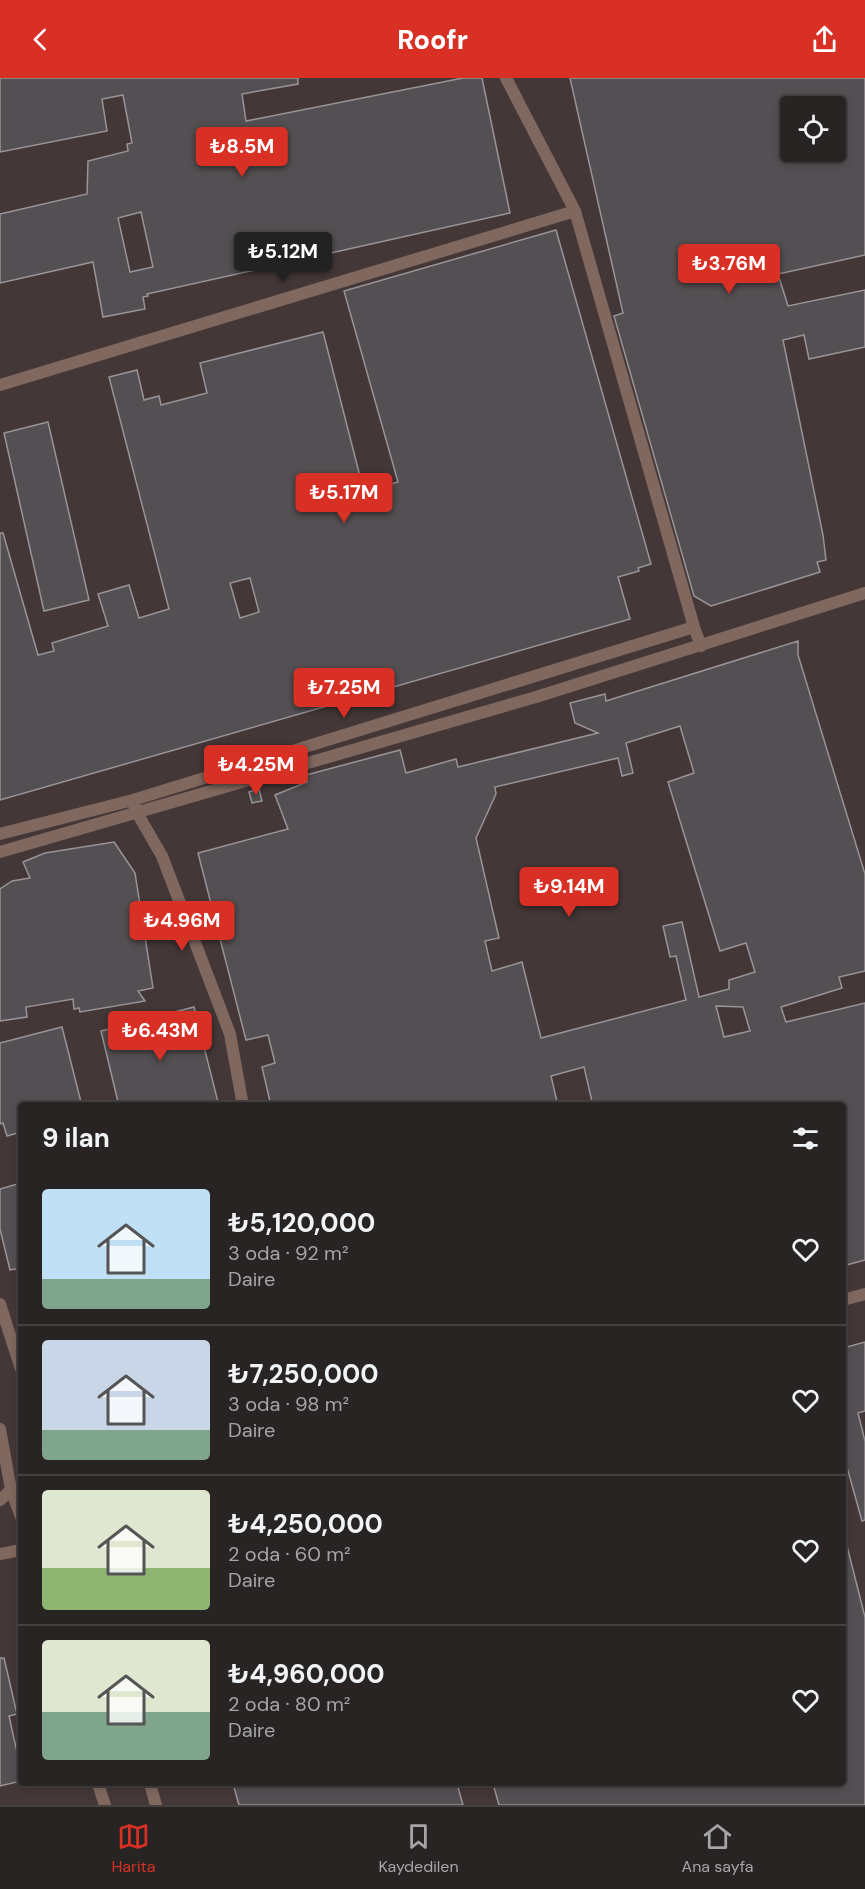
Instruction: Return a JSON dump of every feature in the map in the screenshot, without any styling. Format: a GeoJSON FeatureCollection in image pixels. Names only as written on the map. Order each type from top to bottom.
{"type":"FeatureCollection","features":[{"type":"Feature","properties":{"kind":"street"},"geometry":{"type":"LineString","coordinates":[[506,78],[575,211],[701,646]]}},
{"type":"Feature","properties":{"kind":"street"},"geometry":{"type":"LineString","coordinates":[[0,385],[575,211]]}},
{"type":"Feature","properties":{"kind":"street"},"geometry":{"type":"LineString","coordinates":[[0,834],[135,806],[536,697],[865,593]]}},
{"type":"Feature","properties":{"kind":"street"},"geometry":{"type":"LineString","coordinates":[[0,852],[135,806],[694,627]]}},
{"type":"Feature","properties":{"kind":"street"},"geometry":{"type":"LineString","coordinates":[[135,806],[162,856],[230,1034],[242,1102]]}},
{"type":"Feature","properties":{"kind":"street"},"geometry":{"type":"LineString","coordinates":[[846,1299],[865,1294]]}},
{"type":"Feature","properties":{"kind":"street"},"geometry":{"type":"LineString","coordinates":[[0,1304],[18,1360]]}},
{"type":"Feature","properties":{"kind":"street"},"geometry":{"type":"LineString","coordinates":[[0,1429],[16,1490],[0,1500]]}},
{"type":"Feature","properties":{"kind":"street"},"geometry":{"type":"LineString","coordinates":[[0,1554],[18,1551]]}},
{"type":"Feature","properties":{"kind":"street"},"geometry":{"type":"LineString","coordinates":[[99,1786],[105,1805]]}},
{"type":"Feature","properties":{"kind":"street"},"geometry":{"type":"LineString","coordinates":[[151,1786],[156,1805]]}},
{"type":"Feature","properties":{"kind":"shaded area"},"geometry":{"type":"Polygon","coordinates":[[[0,78],[865,78],[865,1805],[0,1805],[0,78]]]}},
{"type":"Feature","properties":{"kind":"building"},"geometry":{"type":"Polygon","coordinates":[[[0,78],[298,78],[298,84],[242,94],[246,121],[463,78],[482,78],[510,213],[147,294],[148,296],[143,297],[145,309],[103,317],[93,262],[0,283],[0,214],[87,194],[88,161],[128,151],[127,144],[132,143],[123,95],[102,99],[107,131],[0,152],[0,78]],[[141,212],[118,218],[130,272],[153,267],[141,212]]]}},
{"type":"Feature","properties":{"kind":"building"},"geometry":{"type":"Polygon","coordinates":[[[570,78],[865,78],[865,255],[778,274],[788,306],[865,290],[865,347],[809,359],[804,335],[783,340],[823,535],[826,560],[817,562],[820,572],[711,606],[694,596],[614,316],[623,313],[570,78]]]}},
{"type":"Feature","properties":{"kind":"building"},"geometry":{"type":"Polygon","coordinates":[[[556,230],[651,564],[638,568],[639,571],[618,577],[630,619],[0,800],[0,533],[3,533],[38,655],[54,651],[52,643],[108,626],[98,594],[129,585],[139,618],[169,609],[109,377],[137,370],[144,400],[159,396],[161,405],[207,393],[200,363],[323,332],[364,492],[398,482],[344,291],[556,230]],[[250,578],[230,583],[240,618],[259,612],[250,578]]]}},
{"type":"Feature","properties":{"kind":"building"},"geometry":{"type":"Polygon","coordinates":[[[48,422],[89,600],[44,611],[4,433],[48,422]]]}},
{"type":"Feature","properties":{"kind":"building"},"geometry":{"type":"Polygon","coordinates":[[[798,641],[798,655],[865,874],[865,971],[839,977],[842,988],[781,1007],[786,1022],[865,1003],[865,1260],[846,1265],[846,1102],[592,1102],[584,1067],[551,1076],[557,1102],[270,1102],[262,1067],[275,1063],[268,1035],[246,1040],[198,853],[288,829],[275,795],[307,782],[306,775],[400,750],[406,773],[456,759],[458,767],[598,733],[575,723],[570,703],[605,694],[606,701],[798,641]],[[680,726],[626,743],[633,773],[622,776],[618,758],[495,787],[496,794],[476,838],[499,938],[485,941],[492,971],[522,962],[541,1038],[686,1000],[676,956],[670,957],[663,926],[682,922],[699,997],[729,989],[729,980],[755,972],[746,943],[720,951],[668,782],[694,773],[680,726]],[[716,1006],[724,1037],[750,1031],[743,1007],[716,1006]]]}},
{"type":"Feature","properties":{"kind":"building"},"geometry":{"type":"Polygon","coordinates":[[[259,789],[262,801],[252,803],[249,792],[259,789]]]}},
{"type":"Feature","properties":{"kind":"building"},"geometry":{"type":"Polygon","coordinates":[[[114,842],[135,873],[153,988],[138,991],[145,1001],[80,1012],[79,1008],[74,1009],[73,999],[26,1007],[27,1017],[0,1021],[0,889],[12,881],[30,878],[23,862],[45,853],[114,842]]]}},
{"type":"Feature","properties":{"kind":"building"},"geometry":{"type":"Polygon","coordinates":[[[194,1007],[218,1102],[118,1102],[101,1031],[194,1007]]]}},
{"type":"Feature","properties":{"kind":"building"},"geometry":{"type":"Polygon","coordinates":[[[62,1027],[81,1102],[18,1102],[18,1133],[7,1136],[3,1123],[0,1124],[0,1043],[62,1027]]]}},
{"type":"Feature","properties":{"kind":"building"},"geometry":{"type":"Polygon","coordinates":[[[18,1184],[18,1269],[10,1270],[0,1229],[0,1189],[18,1184]]]}},
{"type":"Feature","properties":{"kind":"building"},"geometry":{"type":"Polygon","coordinates":[[[865,1342],[865,1411],[858,1413],[865,1441],[865,1520],[862,1521],[846,1464],[846,1347],[865,1342]]]}},
{"type":"Feature","properties":{"kind":"building"},"geometry":{"type":"Polygon","coordinates":[[[847,1546],[865,1617],[865,1805],[499,1805],[494,1786],[846,1786],[847,1546]]]}},
{"type":"Feature","properties":{"kind":"building"},"geometry":{"type":"Polygon","coordinates":[[[0,1658],[4,1658],[17,1714],[9,1716],[18,1756],[18,1782],[0,1786],[0,1658]]]}},
{"type":"Feature","properties":{"kind":"building"},"geometry":{"type":"Polygon","coordinates":[[[234,1786],[458,1786],[463,1805],[239,1805],[234,1786]]]}}]}
